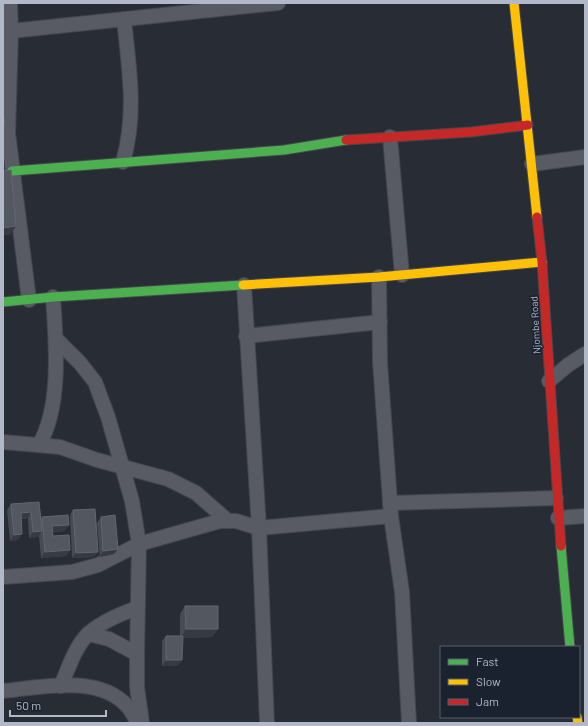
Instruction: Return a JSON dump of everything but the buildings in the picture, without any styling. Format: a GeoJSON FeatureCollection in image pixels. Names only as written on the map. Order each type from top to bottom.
{"type":"FeatureCollection","features":[{"type":"Feature","properties":{"kind":"main road","name":"Njombe Road"},"geometry":{"type":"LineString","coordinates":[[514,3],[542,262],[556,498],[570,646]]}},
{"type":"Feature","properties":{"kind":"main road"},"geometry":{"type":"LineString","coordinates":[[12,171],[284,150],[354,139],[470,132],[528,125]]}},
{"type":"Feature","properties":{"kind":"main road"},"geometry":{"type":"LineString","coordinates":[[3,302],[52,297],[379,277],[542,262]]}},
{"type":"Feature","properties":{"kind":"street"},"geometry":{"type":"LineString","coordinates":[[10,3],[11,31],[8,134],[29,300]]}},
{"type":"Feature","properties":{"kind":"street"},"geometry":{"type":"LineString","coordinates":[[11,31],[278,3]]}},
{"type":"Feature","properties":{"kind":"street"},"geometry":{"type":"LineString","coordinates":[[123,162],[128,144],[132,103],[124,19]]}},
{"type":"Feature","properties":{"kind":"street"},"geometry":{"type":"LineString","coordinates":[[390,137],[402,275]]}},
{"type":"Feature","properties":{"kind":"street"},"geometry":{"type":"LineString","coordinates":[[532,164],[585,157]]}},
{"type":"Feature","properties":{"kind":"street"},"geometry":{"type":"LineString","coordinates":[[379,277],[380,362],[391,510],[402,592],[409,723]]}},
{"type":"Feature","properties":{"kind":"street"},"geometry":{"type":"LineString","coordinates":[[244,285],[259,528],[267,723]]}},
{"type":"Feature","properties":{"kind":"street"},"geometry":{"type":"LineString","coordinates":[[39,445],[46,433],[53,407],[56,339],[52,297]]}},
{"type":"Feature","properties":{"kind":"street"},"geometry":{"type":"LineString","coordinates":[[246,336],[380,322]]}},
{"type":"Feature","properties":{"kind":"street"},"geometry":{"type":"LineString","coordinates":[[56,339],[80,363],[95,382],[102,397],[132,501],[139,544],[137,687],[142,723]]}},
{"type":"Feature","properties":{"kind":"street"},"geometry":{"type":"LineString","coordinates":[[549,381],[568,365],[585,354]]}},
{"type":"Feature","properties":{"kind":"street"},"geometry":{"type":"LineString","coordinates":[[3,442],[60,447],[77,454],[168,480],[196,493],[228,521]]}},
{"type":"Feature","properties":{"kind":"street"},"geometry":{"type":"LineString","coordinates":[[3,577],[72,572],[98,565],[139,544],[206,524],[236,521],[259,528],[391,510],[556,498]]}},
{"type":"Feature","properties":{"kind":"street"},"geometry":{"type":"LineString","coordinates":[[558,518],[585,516]]}},
{"type":"Feature","properties":{"kind":"street"},"geometry":{"type":"LineString","coordinates":[[61,686],[79,646],[88,634],[107,621],[137,608]]}},
{"type":"Feature","properties":{"kind":"street"},"geometry":{"type":"LineString","coordinates":[[88,634],[109,639],[137,654]]}},
{"type":"Feature","properties":{"kind":"street"},"geometry":{"type":"LineString","coordinates":[[3,691],[61,686],[87,686],[111,695],[127,707],[138,723]]}},
{"type":"Feature","properties":{"kind":"traffic: fast"},"geometry":{"type":"LineString","coordinates":[[12,171],[284,150],[346,140]]}},
{"type":"Feature","properties":{"kind":"traffic: fast"},"geometry":{"type":"LineString","coordinates":[[3,302],[53,297],[243,285]]}},
{"type":"Feature","properties":{"kind":"traffic: fast"},"geometry":{"type":"LineString","coordinates":[[561,546],[570,646]]}},
{"type":"Feature","properties":{"kind":"traffic: slow"},"geometry":{"type":"LineString","coordinates":[[514,3],[537,217]]}},
{"type":"Feature","properties":{"kind":"traffic: slow"},"geometry":{"type":"LineString","coordinates":[[243,285],[379,277],[542,262]]}},
{"type":"Feature","properties":{"kind":"traffic: slow"},"geometry":{"type":"LineString","coordinates":[[577,718],[578,723]]}},
{"type":"Feature","properties":{"kind":"traffic: jam"},"geometry":{"type":"LineString","coordinates":[[346,140],[471,132],[528,125]]}},
{"type":"Feature","properties":{"kind":"traffic: jam"},"geometry":{"type":"LineString","coordinates":[[537,217],[542,262],[561,546]]}}]}
